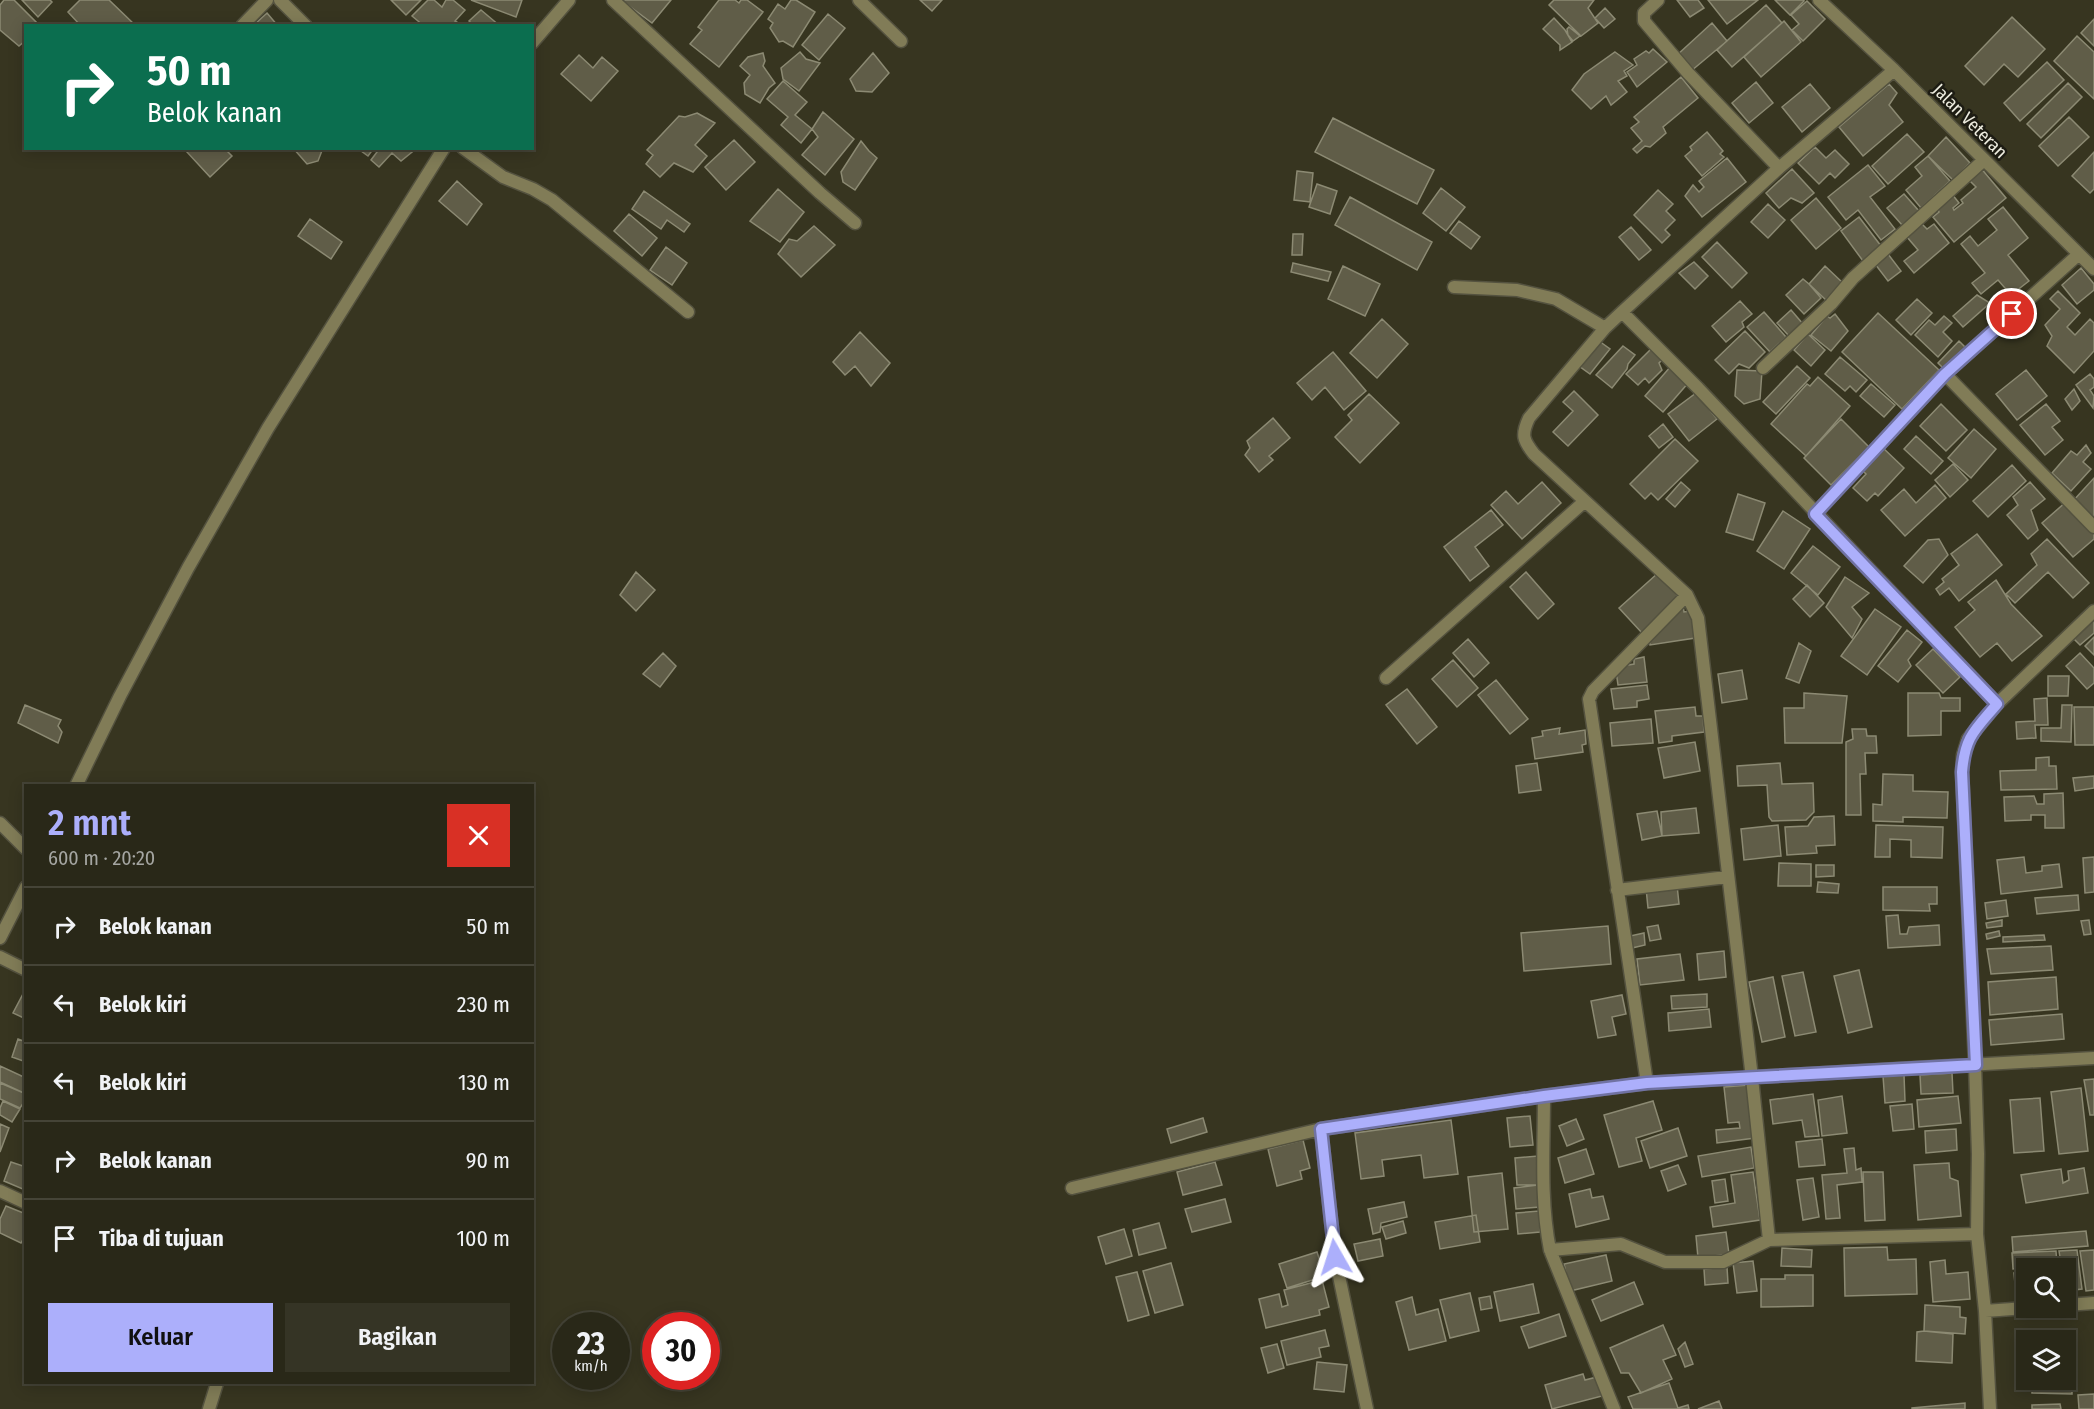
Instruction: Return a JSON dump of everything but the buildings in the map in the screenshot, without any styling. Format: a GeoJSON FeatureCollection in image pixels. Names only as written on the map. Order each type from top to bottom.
{"type":"FeatureCollection","features":[{"type":"Feature","properties":{"kind":"street"},"geometry":{"type":"LineString","coordinates":[[244,24],[267,0]]}},
{"type":"Feature","properties":{"kind":"street"},"geometry":{"type":"LineString","coordinates":[[280,0],[304,24]]}},
{"type":"Feature","properties":{"kind":"street"},"geometry":{"type":"LineString","coordinates":[[534,42],[569,0]]}},
{"type":"Feature","properties":{"kind":"street"},"geometry":{"type":"LineString","coordinates":[[613,0],[855,223]]}},
{"type":"Feature","properties":{"kind":"street"},"geometry":{"type":"LineString","coordinates":[[859,0],[901,41]]}},
{"type":"Feature","properties":{"kind":"street"},"geometry":{"type":"LineString","coordinates":[[1658,0],[1644,12],[1644,21],[1688,73],[1779,168]]}},
{"type":"Feature","properties":{"kind":"street","name":"Jalan Veteran"},"geometry":{"type":"LineString","coordinates":[[1819,0],[1894,70],[2094,269]]}},
{"type":"Feature","properties":{"kind":"street"},"geometry":{"type":"LineString","coordinates":[[1769,1240],[1698,618],[1687,595],[1534,454],[1523,437],[1529,418],[1605,328],[1779,168],[1894,70]]}},
{"type":"Feature","properties":{"kind":"street"},"geometry":{"type":"LineString","coordinates":[[77,784],[120,696],[188,568],[257,448],[443,150]]}},
{"type":"Feature","properties":{"kind":"street"},"geometry":{"type":"LineString","coordinates":[[466,150],[503,177],[552,200],[688,312]]}},
{"type":"Feature","properties":{"kind":"street"},"geometry":{"type":"LineString","coordinates":[[1762,368],[1831,304],[1852,278],[1984,160]]}},
{"type":"Feature","properties":{"kind":"street"},"geometry":{"type":"LineString","coordinates":[[1815,514],[1945,374],[2079,254]]}},
{"type":"Feature","properties":{"kind":"street"},"geometry":{"type":"LineString","coordinates":[[1454,287],[1517,290],[1556,299],[1605,328]]}},
{"type":"Feature","properties":{"kind":"street"},"geometry":{"type":"LineString","coordinates":[[1622,312],[1698,388],[1997,704]]}},
{"type":"Feature","properties":{"kind":"street"},"geometry":{"type":"LineString","coordinates":[[1945,374],[2094,527]]}},
{"type":"Feature","properties":{"kind":"street"},"geometry":{"type":"LineString","coordinates":[[1386,678],[1586,501]]}},
{"type":"Feature","properties":{"kind":"street"},"geometry":{"type":"LineString","coordinates":[[1647,1083],[1589,699],[1593,691],[1687,595]]}},
{"type":"Feature","properties":{"kind":"street"},"geometry":{"type":"LineString","coordinates":[[1990,1409],[1985,1311],[1977,1234],[1976,1065],[1963,755],[1968,739],[1997,704],[2094,611]]}},
{"type":"Feature","properties":{"kind":"street"},"geometry":{"type":"LineString","coordinates":[[0,823],[24,847]]}},
{"type":"Feature","properties":{"kind":"street"},"geometry":{"type":"LineString","coordinates":[[1617,890],[1727,877]]}},
{"type":"Feature","properties":{"kind":"street"},"geometry":{"type":"LineString","coordinates":[[0,938],[24,891]]}},
{"type":"Feature","properties":{"kind":"street"},"geometry":{"type":"LineString","coordinates":[[0,957],[24,969]]}},
{"type":"Feature","properties":{"kind":"street"},"geometry":{"type":"LineString","coordinates":[[1072,1188],[1321,1129],[1544,1096],[1647,1083],[2094,1058]]}},
{"type":"Feature","properties":{"kind":"street"},"geometry":{"type":"LineString","coordinates":[[1544,1096],[1545,1226],[1550,1250],[1614,1409]]}},
{"type":"Feature","properties":{"kind":"street"},"geometry":{"type":"LineString","coordinates":[[1321,1129],[1335,1257],[1367,1409]]}},
{"type":"Feature","properties":{"kind":"street"},"geometry":{"type":"LineString","coordinates":[[0,1191],[24,1202]]}},
{"type":"Feature","properties":{"kind":"street"},"geometry":{"type":"LineString","coordinates":[[1550,1250],[1621,1244],[1665,1263],[1723,1262],[1769,1240],[1977,1234]]}},
{"type":"Feature","properties":{"kind":"street"},"geometry":{"type":"LineString","coordinates":[[2076,1304],[2094,1303]]}},
{"type":"Feature","properties":{"kind":"street"},"geometry":{"type":"LineString","coordinates":[[1985,1311],[2016,1309]]}},
{"type":"Feature","properties":{"kind":"street"},"geometry":{"type":"LineString","coordinates":[[209,1409],[217,1384]]}},
{"type":"Feature","properties":{"kind":"route"},"geometry":{"type":"LineString","coordinates":[[1335,1257],[1321,1129],[1647,1083],[1976,1065],[1962,772],[1963,755],[1968,739],[1997,704],[1815,514],[1945,374],[2012,314]]}}]}
